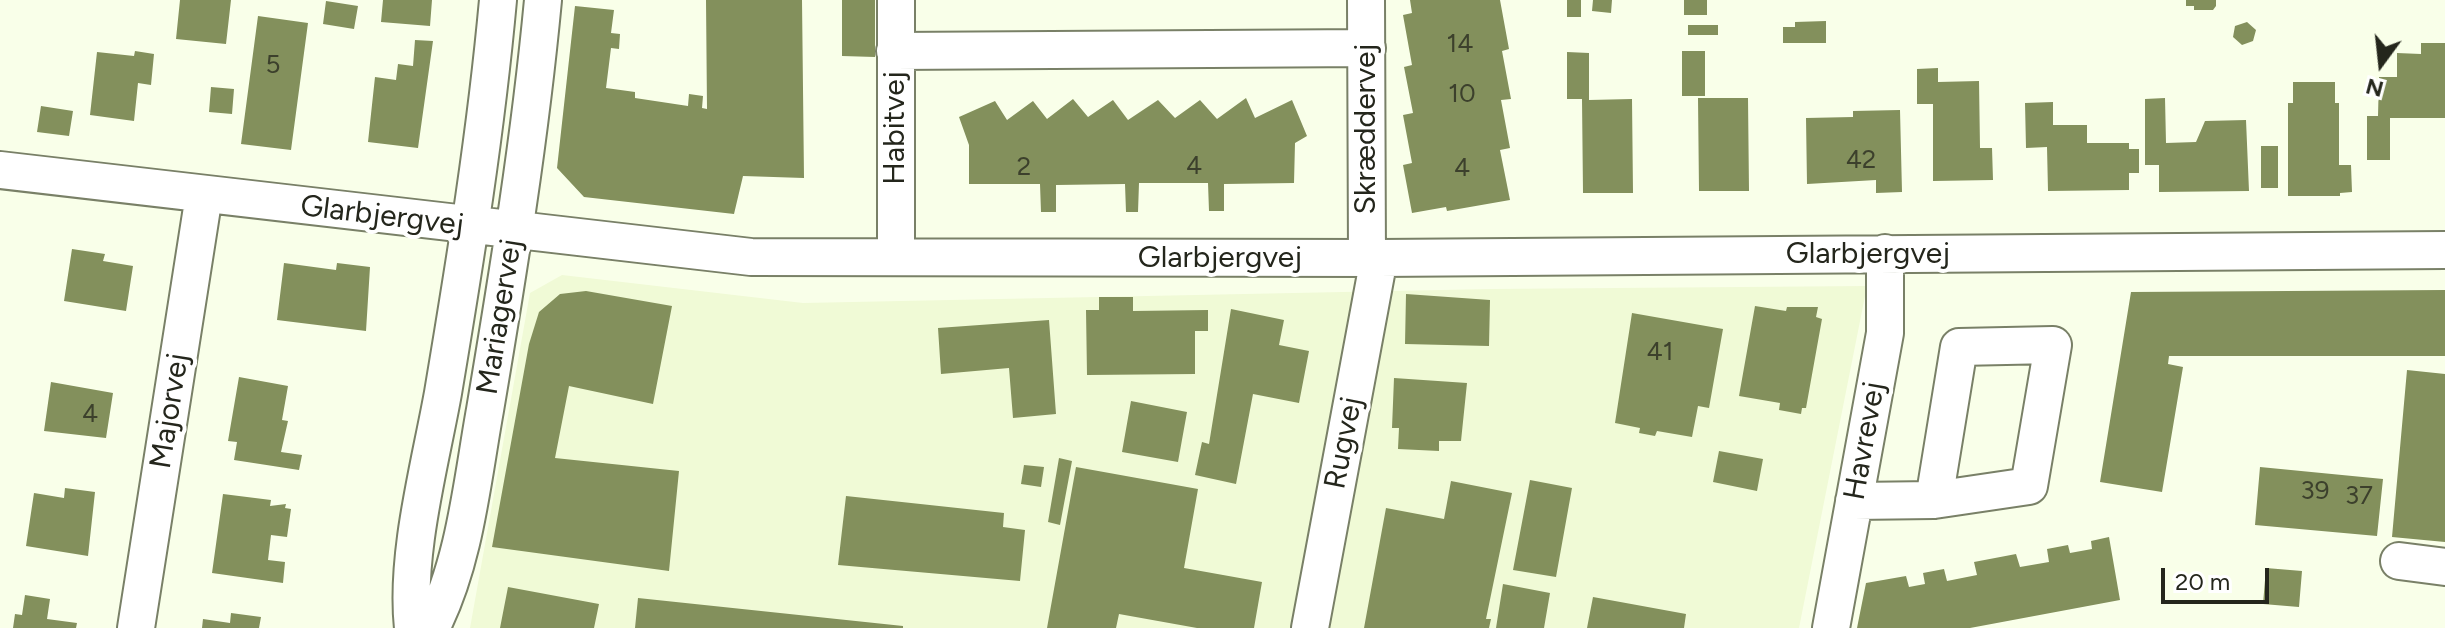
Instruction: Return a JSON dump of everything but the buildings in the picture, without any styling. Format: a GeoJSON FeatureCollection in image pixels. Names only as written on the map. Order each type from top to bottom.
{"type":"FeatureCollection","features":[{"type":"Feature","properties":{"kind":"street","name":"Mariagervej"},"geometry":{"type":"LineString","coordinates":[[413,628],[411,608],[420,527],[470,227],[488,102],[498,0]]}},
{"type":"Feature","properties":{"kind":"street","name":"Mariagervej"},"geometry":{"type":"LineString","coordinates":[[431,628],[449,586],[462,532],[514,232],[533,107],[543,0]]}},
{"type":"Feature","properties":{"kind":"street","name":"Habitvej"},"geometry":{"type":"LineString","coordinates":[[896,0],[896,256]]}},
{"type":"Feature","properties":{"kind":"street","name":"Skræddervej"},"geometry":{"type":"LineString","coordinates":[[1366,0],[1373,258]]}},
{"type":"Feature","properties":{"kind":"street"},"geometry":{"type":"LineString","coordinates":[[895,51],[1367,48]]}},
{"type":"Feature","properties":{"kind":"street","name":"Glarbjergvej"},"geometry":{"type":"LineString","coordinates":[[0,170],[470,227],[751,257],[1373,258],[2445,250]]}},
{"type":"Feature","properties":{"kind":"street","name":"Majorvej"},"geometry":{"type":"LineString","coordinates":[[136,628],[204,195]]}},
{"type":"Feature","properties":{"kind":"street","name":"Havrevej"},"geometry":{"type":"LineString","coordinates":[[1831,628],[1885,333],[1885,253]]}},
{"type":"Feature","properties":{"kind":"street","name":"Rugvej"},"geometry":{"type":"LineString","coordinates":[[1310,628],[1373,258]]}},
{"type":"Feature","properties":{"kind":"street"},"geometry":{"type":"LineString","coordinates":[[1854,501],[1934,500],[2029,486],[2053,345],[1959,347],[1934,500]]}},
{"type":"Feature","properties":{"kind":"street"},"geometry":{"type":"LineString","coordinates":[[2399,561],[2445,567]]}},
{"type":"Feature","properties":{"kind":"shaded area"},"geometry":{"type":"Polygon","coordinates":[[[562,275],[803,303],[1490,289],[1867,286],[1799,628],[470,628],[530,293],[562,275]]]}}]}
